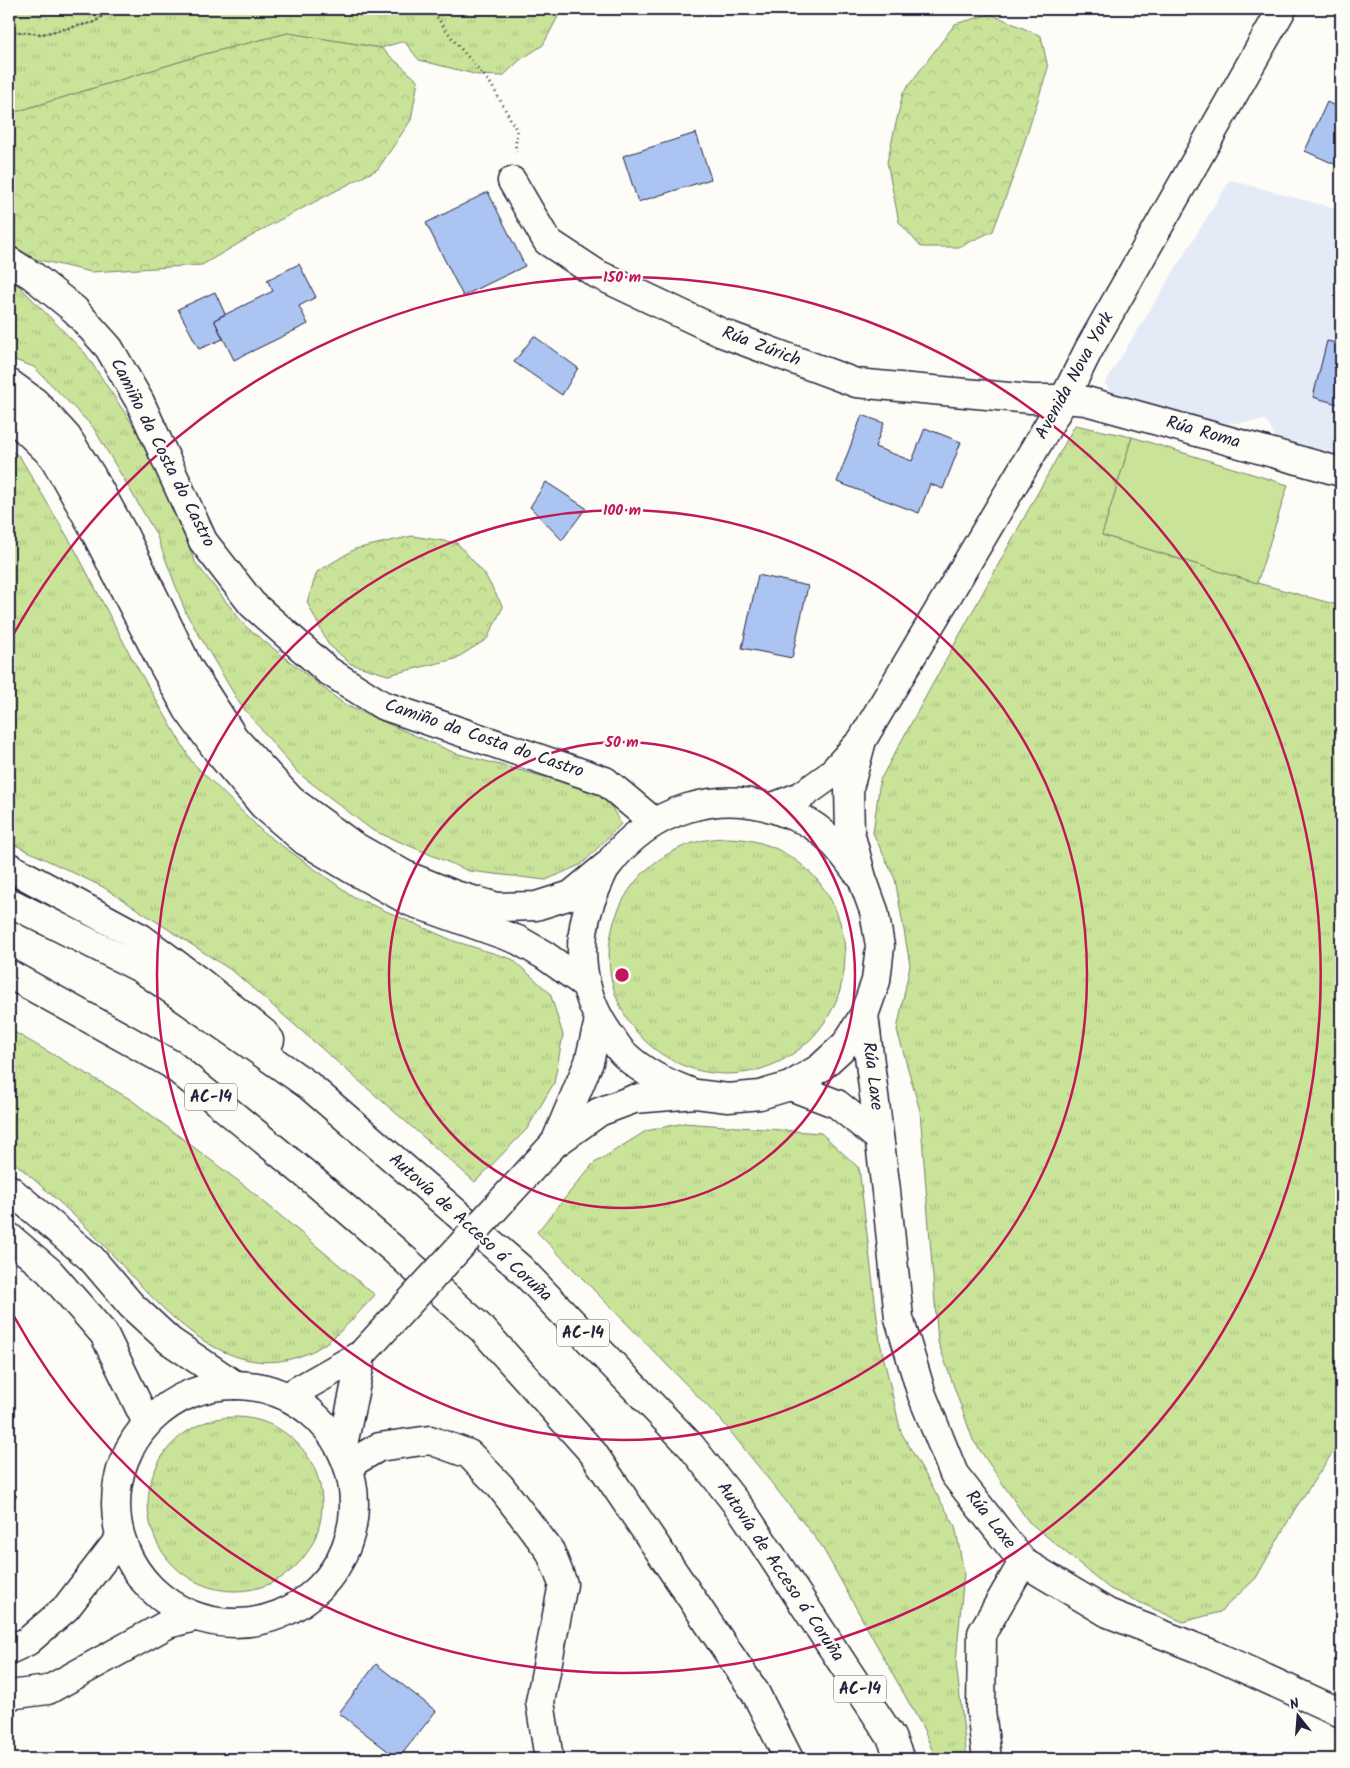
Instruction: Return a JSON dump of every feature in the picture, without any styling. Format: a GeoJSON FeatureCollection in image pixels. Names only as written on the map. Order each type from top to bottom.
{"type":"FeatureCollection","features":[{"type":"Feature","properties":{"kind":"main road","name":"Avenida Nova York"},"geometry":{"type":"LineString","coordinates":[[862,740],[1064,399],[1089,350],[1282,9]]}},
{"type":"Feature","properties":{"kind":"main road","name":"Rúa Zúrich"},"geometry":{"type":"LineString","coordinates":[[512,181],[547,241],[596,274],[722,333],[856,383],[1031,399],[1064,399]]}},
{"type":"Feature","properties":{"kind":"main road","name":"Camiño da Costa do Castro"},"geometry":{"type":"LineString","coordinates":[[9,261],[33,276],[74,310],[109,348],[140,402],[204,541],[252,604],[320,664],[382,705],[606,781],[654,822]]}},
{"type":"Feature","properties":{"kind":"main road"},"geometry":{"type":"LineString","coordinates":[[9,383],[35,402],[67,437],[92,475],[124,535],[188,667],[234,738],[291,800],[354,846],[405,875],[455,895],[497,907],[536,906],[571,895],[606,868]]}},
{"type":"Feature","properties":{"kind":"main road","name":"Rúa Roma"},"geometry":{"type":"LineString","coordinates":[[1064,399],[1086,401],[1105,406],[1341,472]]}},
{"type":"Feature","properties":{"kind":"main road"},"geometry":{"type":"LineString","coordinates":[[9,414],[52,456],[88,518],[160,661],[188,710],[220,753],[263,805],[305,840],[353,870],[411,902],[518,940],[544,955],[585,984]]}},
{"type":"Feature","properties":{"kind":"main road"},"geometry":{"type":"LineString","coordinates":[[773,807],[802,796],[829,776],[862,740]]}},
{"type":"Feature","properties":{"kind":"main road"},"geometry":{"type":"LineString","coordinates":[[288,1396],[362,1354],[554,1144],[599,1112],[634,1099],[696,1094],[728,1098],[760,1095],[790,1086],[820,1068],[846,1044],[864,1015],[876,981],[880,946],[874,911],[862,878],[850,832],[849,788],[862,740]]}},
{"type":"Feature","properties":{"kind":"main road"},"geometry":{"type":"LineString","coordinates":[[696,1094],[657,1079],[624,1054],[599,1020],[585,984],[581,944],[588,904],[606,868],[627,842],[654,822],[692,806],[732,800],[773,807],[809,823],[839,847],[862,878]]}},
{"type":"Feature","properties":{"kind":"main road"},"geometry":{"type":"LineString","coordinates":[[9,867],[141,938],[264,1033],[308,1085]]}},
{"type":"Feature","properties":{"kind":"main road","name":"Autovía de Acceso á Coruña"},"geometry":{"type":"LineString","coordinates":[[9,902],[142,968],[308,1085],[520,1268],[691,1446],[743,1512],[891,1737],[900,1759]]}},
{"type":"Feature","properties":{"kind":"main road","name":"AC-14"},"geometry":{"type":"LineString","coordinates":[[9,974],[171,1064],[393,1248],[482,1329],[593,1453],[755,1692],[789,1759]]}},
{"type":"Feature","properties":{"kind":"main road","name":"Rúa Laxe"},"geometry":{"type":"LineString","coordinates":[[864,1015],[899,1318],[922,1395],[954,1474],[1023,1562],[1108,1613],[1212,1654],[1341,1713]]}},
{"type":"Feature","properties":{"kind":"main road"},"geometry":{"type":"LineString","coordinates":[[554,1144],[588,1062],[599,1020]]}},
{"type":"Feature","properties":{"kind":"main road","name":"Rúa Laxe"},"geometry":{"type":"LineString","coordinates":[[790,1086],[837,1104],[879,1138]]}},
{"type":"Feature","properties":{"kind":"main road"},"geometry":{"type":"LineString","coordinates":[[9,1189],[90,1258],[132,1305],[170,1341],[235,1385]]}},
{"type":"Feature","properties":{"kind":"main road"},"geometry":{"type":"LineString","coordinates":[[9,1236],[49,1271],[104,1334],[147,1423]]}},
{"type":"Feature","properties":{"kind":"main road"},"geometry":{"type":"LineString","coordinates":[[345,1457],[362,1354]]}},
{"type":"Feature","properties":{"kind":"main road"},"geometry":{"type":"LineString","coordinates":[[235,1385],[262,1388],[288,1396],[309,1410],[328,1428],[345,1457],[355,1497],[352,1531],[340,1562],[320,1589],[293,1609],[262,1621],[228,1624],[195,1617],[162,1600],[136,1572],[120,1538],[115,1508],[118,1477],[129,1449],[147,1423],[173,1402],[202,1389],[235,1385]]}},
{"type":"Feature","properties":{"kind":"main road"},"geometry":{"type":"LineString","coordinates":[[345,1457],[379,1447],[430,1440],[469,1454],[500,1486],[550,1551],[563,1584],[540,1702],[549,1759]]}},
{"type":"Feature","properties":{"kind":"main road"},"geometry":{"type":"LineString","coordinates":[[9,1650],[28,1641],[66,1608],[120,1538]]}},
{"type":"Feature","properties":{"kind":"main road"},"geometry":{"type":"LineString","coordinates":[[987,1759],[981,1711],[982,1633],[1023,1562]]}},
{"type":"Feature","properties":{"kind":"main road"},"geometry":{"type":"LineString","coordinates":[[9,1695],[48,1690],[168,1624],[195,1617]]}},
{"type":"Feature","properties":{"kind":"path"},"geometry":{"type":"LineString","coordinates":[[9,31],[42,34],[95,22],[110,9]]}},
{"type":"Feature","properties":{"kind":"path"},"geometry":{"type":"LineString","coordinates":[[431,9],[455,42],[491,84],[517,131],[512,181]]}},
{"type":"Feature","properties":{"kind":"shaded area"},"geometry":{"type":"Polygon","coordinates":[[[1230,180],[1341,210],[1341,458],[1278,442],[1266,420],[1228,424],[1114,396],[1105,383],[1230,180]]]}},
{"type":"Feature","properties":{"kind":"green space"},"geometry":{"type":"Polygon","coordinates":[[[9,9],[110,9],[95,22],[42,34],[9,31],[9,9]]]}},
{"type":"Feature","properties":{"kind":"green space"},"geometry":{"type":"Polygon","coordinates":[[[110,9],[562,9],[543,45],[520,60],[503,76],[478,75],[419,60],[404,41],[381,48],[288,33],[205,54],[9,114],[9,31],[42,34],[95,22],[110,9]]]}},
{"type":"Feature","properties":{"kind":"green space"},"geometry":{"type":"Polygon","coordinates":[[[991,14],[1041,36],[1048,68],[1015,172],[993,231],[959,247],[921,247],[899,222],[887,162],[903,93],[955,24],[991,14]]]}},
{"type":"Feature","properties":{"kind":"green space"},"geometry":{"type":"Polygon","coordinates":[[[288,33],[381,48],[418,81],[411,120],[378,169],[272,224],[202,265],[91,272],[9,253],[9,114],[205,54],[288,33]]]}},
{"type":"Feature","properties":{"kind":"green space"},"geometry":{"type":"Polygon","coordinates":[[[9,280],[19,286],[85,353],[153,455],[195,562],[245,626],[345,705],[455,753],[549,778],[606,797],[621,824],[582,864],[546,880],[469,871],[372,830],[297,772],[240,704],[186,613],[156,534],[93,427],[34,367],[9,358],[9,280]]]}},
{"type":"Feature","properties":{"kind":"green space"},"geometry":{"type":"Polygon","coordinates":[[[1075,425],[1132,437],[1102,535],[1257,583],[1341,606],[1341,1440],[1295,1509],[1256,1578],[1220,1612],[1183,1622],[1110,1589],[1028,1521],[973,1440],[938,1342],[920,1111],[897,1030],[910,965],[895,879],[873,833],[880,780],[1075,425]]]}},
{"type":"Feature","properties":{"kind":"green space"},"geometry":{"type":"Polygon","coordinates":[[[1132,437],[1288,485],[1257,583],[1102,535],[1132,437]]]}},
{"type":"Feature","properties":{"kind":"green space"},"geometry":{"type":"Polygon","coordinates":[[[9,449],[20,457],[73,546],[133,660],[192,762],[264,833],[354,897],[454,941],[512,959],[550,993],[563,1035],[554,1083],[527,1129],[475,1182],[234,972],[103,887],[9,842],[9,449]]]}},
{"type":"Feature","properties":{"kind":"green space"},"geometry":{"type":"Polygon","coordinates":[[[412,536],[457,543],[484,573],[503,607],[487,639],[455,659],[388,675],[351,664],[328,644],[307,602],[317,572],[355,549],[412,536]]]}},
{"type":"Feature","properties":{"kind":"green space"},"geometry":{"type":"Polygon","coordinates":[[[715,838],[739,838],[761,843],[783,852],[811,872],[825,890],[836,911],[843,933],[845,956],[843,979],[836,1001],[825,1022],[811,1040],[783,1060],[761,1069],[739,1074],[715,1074],[693,1069],[671,1060],[643,1040],[623,1012],[614,990],[609,968],[609,944],[614,922],[623,900],[643,872],[671,852],[693,843],[715,838]]]}},
{"type":"Feature","properties":{"kind":"green space"},"geometry":{"type":"Polygon","coordinates":[[[9,1029],[130,1099],[245,1186],[375,1295],[344,1328],[326,1343],[306,1354],[272,1362],[240,1358],[210,1345],[182,1325],[155,1301],[85,1226],[9,1158],[9,1029]]]}},
{"type":"Feature","properties":{"kind":"green space"},"geometry":{"type":"Polygon","coordinates":[[[684,1123],[821,1133],[859,1168],[880,1342],[901,1432],[955,1526],[964,1572],[956,1662],[967,1759],[936,1759],[923,1728],[821,1545],[722,1421],[537,1232],[593,1164],[646,1131],[684,1123]]]}},
{"type":"Feature","properties":{"kind":"green space"},"geometry":{"type":"Polygon","coordinates":[[[226,1417],[244,1417],[268,1423],[283,1431],[297,1442],[308,1456],[316,1471],[321,1487],[321,1521],[316,1537],[308,1552],[297,1566],[283,1577],[260,1588],[244,1591],[226,1591],[202,1585],[187,1577],[173,1566],[162,1552],[151,1529],[148,1513],[148,1495],[154,1471],[162,1456],[173,1442],[187,1431],[210,1420],[226,1417]]]}},
{"type":"Feature","properties":{"kind":"building"},"geometry":{"type":"Polygon","coordinates":[[[1327,102],[1341,109],[1341,167],[1305,151],[1327,102]]]}},
{"type":"Feature","properties":{"kind":"building"},"geometry":{"type":"Polygon","coordinates":[[[696,133],[711,179],[638,202],[623,156],[696,133]]]}},
{"type":"Feature","properties":{"kind":"building"},"geometry":{"type":"Polygon","coordinates":[[[488,192],[525,266],[463,296],[426,223],[488,192]]]}},
{"type":"Feature","properties":{"kind":"building"},"geometry":{"type":"Polygon","coordinates":[[[299,264],[316,297],[299,306],[308,324],[234,360],[214,320],[273,291],[267,280],[299,264]]]}},
{"type":"Feature","properties":{"kind":"building"},"geometry":{"type":"Polygon","coordinates":[[[215,292],[225,314],[214,320],[223,339],[199,349],[178,309],[215,292]]]}},
{"type":"Feature","properties":{"kind":"building"},"geometry":{"type":"Polygon","coordinates":[[[534,336],[578,368],[562,395],[514,362],[534,336]]]}},
{"type":"Feature","properties":{"kind":"building"},"geometry":{"type":"Polygon","coordinates":[[[1327,341],[1341,344],[1341,405],[1313,397],[1327,341]]]}},
{"type":"Feature","properties":{"kind":"building"},"geometry":{"type":"Polygon","coordinates":[[[862,415],[884,423],[875,447],[912,461],[925,428],[961,442],[943,489],[930,484],[919,513],[837,482],[862,415]]]}},
{"type":"Feature","properties":{"kind":"building"},"geometry":{"type":"Polygon","coordinates":[[[546,482],[586,508],[562,540],[530,507],[546,482]]]}},
{"type":"Feature","properties":{"kind":"building"},"geometry":{"type":"Polygon","coordinates":[[[758,575],[808,586],[792,658],[742,648],[758,575]]]}},
{"type":"Feature","properties":{"kind":"building"},"geometry":{"type":"Polygon","coordinates":[[[9,1488],[17,1496],[9,1505],[9,1488]]]}},
{"type":"Feature","properties":{"kind":"building"},"geometry":{"type":"Polygon","coordinates":[[[376,1664],[436,1711],[398,1759],[339,1713],[376,1664]]]}}]}
